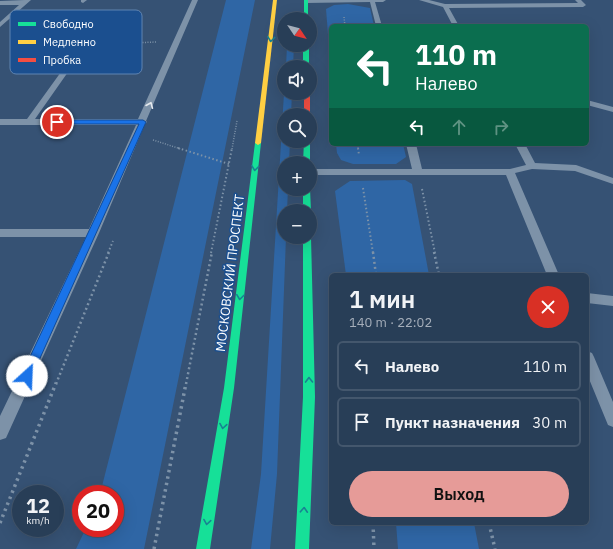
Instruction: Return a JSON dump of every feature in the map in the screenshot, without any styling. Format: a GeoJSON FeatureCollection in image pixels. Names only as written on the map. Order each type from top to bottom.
{"type":"FeatureCollection","features":[{"type":"Feature","properties":{"kind":"main road","name":"МОСКОВСКИЙ ПРОСПЕКТ"},"geometry":{"type":"LineString","coordinates":[[203,549],[229,388],[276,0]]}},
{"type":"Feature","properties":{"kind":"main road"},"geometry":{"type":"LineString","coordinates":[[306,0],[306,12]]}},
{"type":"Feature","properties":{"kind":"main road"},"geometry":{"type":"LineString","coordinates":[[302,549],[309,397],[307,244]]}},
{"type":"Feature","properties":{"kind":"lane"},"geometry":{"type":"LineString","coordinates":[[0,433],[135,140],[195,0]]}},
{"type":"Feature","properties":{"kind":"lane"},"geometry":{"type":"LineString","coordinates":[[306,0],[383,0]]}},
{"type":"Feature","properties":{"kind":"lane"},"geometry":{"type":"LineString","coordinates":[[372,0],[378,24]]}},
{"type":"Feature","properties":{"kind":"lane"},"geometry":{"type":"LineString","coordinates":[[422,0],[445,6],[583,5],[578,0]]}},
{"type":"Feature","properties":{"kind":"lane"},"geometry":{"type":"LineString","coordinates":[[0,3],[26,1]]}},
{"type":"Feature","properties":{"kind":"lane"},"geometry":{"type":"LineString","coordinates":[[16,10],[26,1]]}},
{"type":"Feature","properties":{"kind":"lane"},"geometry":{"type":"LineString","coordinates":[[445,6],[455,24]]}},
{"type":"Feature","properties":{"kind":"lane"},"geometry":{"type":"LineString","coordinates":[[0,25],[10,16]]}},
{"type":"Feature","properties":{"kind":"lane"},"geometry":{"type":"LineString","coordinates":[[29,122],[63,74]]}},
{"type":"Feature","properties":{"kind":"lane"},"geometry":{"type":"LineString","coordinates":[[589,103],[613,110]]}},
{"type":"Feature","properties":{"kind":"lane"},"geometry":{"type":"LineString","coordinates":[[0,122],[143,122]]}},
{"type":"Feature","properties":{"kind":"lane"},"geometry":{"type":"LineString","coordinates":[[411,146],[418,173]]}},
{"type":"Feature","properties":{"kind":"lane"},"geometry":{"type":"LineString","coordinates":[[521,146],[532,166]]}},
{"type":"Feature","properties":{"kind":"lane"},"geometry":{"type":"LineString","coordinates":[[317,172],[510,172],[532,166],[576,168],[613,181]]}},
{"type":"Feature","properties":{"kind":"lane"},"geometry":{"type":"LineString","coordinates":[[510,172],[552,273]]}},
{"type":"Feature","properties":{"kind":"lane"},"geometry":{"type":"LineString","coordinates":[[0,233],[93,233]]}},
{"type":"Feature","properties":{"kind":"lane"},"geometry":{"type":"LineString","coordinates":[[589,298],[613,301]]}},
{"type":"Feature","properties":{"kind":"lane"},"geometry":{"type":"LineString","coordinates":[[589,362],[613,420]]}},
{"type":"Feature","properties":{"kind":"path"},"geometry":{"type":"LineString","coordinates":[[142,43],[177,42]]}},
{"type":"Feature","properties":{"kind":"path"},"geometry":{"type":"LineString","coordinates":[[154,549],[238,117]]}},
{"type":"Feature","properties":{"kind":"path"},"geometry":{"type":"LineString","coordinates":[[135,140],[154,140],[229,164]]}},
{"type":"Feature","properties":{"kind":"path"},"geometry":{"type":"LineString","coordinates":[[151,147],[154,140]]}},
{"type":"Feature","properties":{"kind":"path"},"geometry":{"type":"LineString","coordinates":[[418,173],[439,273]]}},
{"type":"Feature","properties":{"kind":"path"},"geometry":{"type":"LineString","coordinates":[[363,188],[376,273]]}},
{"type":"Feature","properties":{"kind":"path"},"geometry":{"type":"LineString","coordinates":[[0,523],[116,236]]}},
{"type":"Feature","properties":{"kind":"path"},"geometry":{"type":"LineString","coordinates":[[373,525],[374,549]]}},
{"type":"Feature","properties":{"kind":"path"},"geometry":{"type":"LineString","coordinates":[[489,525],[495,549]]}},
{"type":"Feature","properties":{"kind":"shaded area"},"geometry":{"type":"Polygon","coordinates":[[[226,0],[255,0],[144,549],[76,549],[82,537],[124,537],[124,485],[102,485],[226,0]]]}},
{"type":"Feature","properties":{"kind":"shaded area"},"geometry":{"type":"Polygon","coordinates":[[[348,4],[370,8],[374,24],[329,24],[329,47],[326,9],[334,5],[348,4]]]}},
{"type":"Feature","properties":{"kind":"shaded area"},"geometry":{"type":"Polygon","coordinates":[[[287,52],[294,52],[293,60],[286,60],[287,52]]]}},
{"type":"Feature","properties":{"kind":"shaded area"},"geometry":{"type":"Polygon","coordinates":[[[284,100],[292,100],[291,108],[283,108],[284,100]]]}},
{"type":"Feature","properties":{"kind":"shaded area"},"geometry":{"type":"Polygon","coordinates":[[[336,146],[403,146],[406,157],[396,164],[353,164],[341,160],[337,153],[336,146]]]}},
{"type":"Feature","properties":{"kind":"shaded area"},"geometry":{"type":"Polygon","coordinates":[[[281,148],[290,148],[289,156],[280,156],[281,148]]]}},
{"type":"Feature","properties":{"kind":"shaded area"},"geometry":{"type":"Polygon","coordinates":[[[405,180],[412,184],[429,273],[346,273],[335,191],[350,181],[405,180]]]}},
{"type":"Feature","properties":{"kind":"shaded area"},"geometry":{"type":"Polygon","coordinates":[[[278,196],[288,196],[287,204],[277,204],[278,196]]]}},
{"type":"Feature","properties":{"kind":"shaded area"},"geometry":{"type":"Polygon","coordinates":[[[277,209],[277,244],[286,244],[277,474],[270,549],[251,549],[261,474],[277,209]]]}},
{"type":"Feature","properties":{"kind":"shaded area"},"geometry":{"type":"Polygon","coordinates":[[[396,525],[474,525],[479,549],[398,549],[396,525]]]}},
{"type":"Feature","properties":{"kind":"traffic: fast"},"geometry":{"type":"LineString","coordinates":[[306,0],[306,12]]}},
{"type":"Feature","properties":{"kind":"traffic: fast"},"geometry":{"type":"LineString","coordinates":[[306,52],[306,60]]}},
{"type":"Feature","properties":{"kind":"traffic: fast"},"geometry":{"type":"LineString","coordinates":[[203,549],[229,388],[258,143]]}},
{"type":"Feature","properties":{"kind":"traffic: fast"},"geometry":{"type":"LineString","coordinates":[[307,148],[307,156]]}},
{"type":"Feature","properties":{"kind":"traffic: fast"},"geometry":{"type":"LineString","coordinates":[[307,196],[307,204]]}},
{"type":"Feature","properties":{"kind":"traffic: fast"},"geometry":{"type":"LineString","coordinates":[[302,549],[309,397],[307,244]]}},
{"type":"Feature","properties":{"kind":"traffic: slow"},"geometry":{"type":"LineString","coordinates":[[258,143],[275,0]]}},
{"type":"Feature","properties":{"kind":"traffic: jam"},"geometry":{"type":"LineString","coordinates":[[307,100],[307,108]]}},
{"type":"Feature","properties":{"kind":"route"},"geometry":{"type":"LineString","coordinates":[[27,376],[143,122],[57,122]]}}]}
